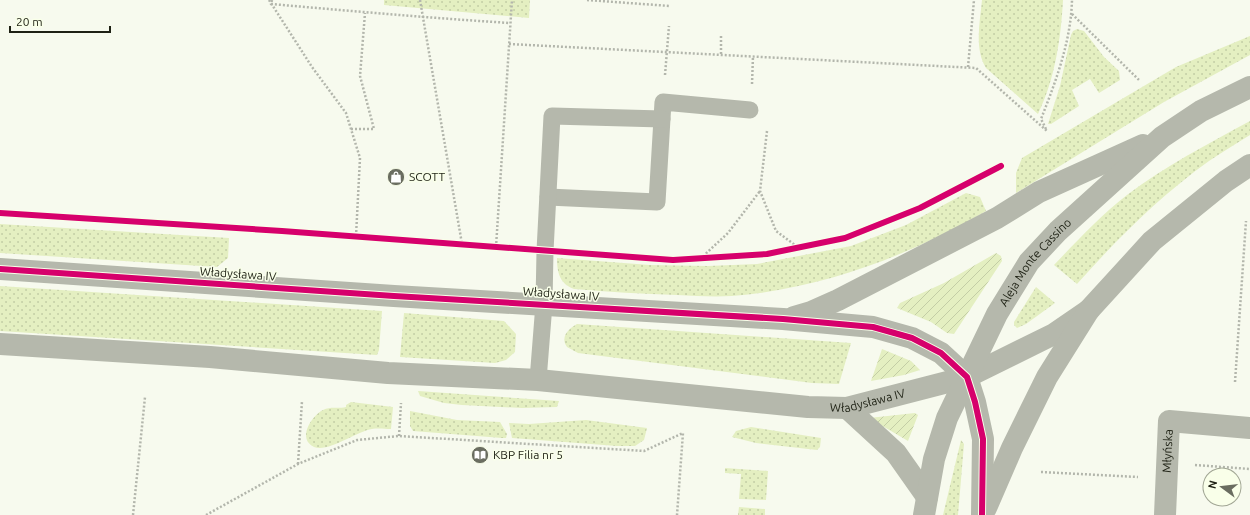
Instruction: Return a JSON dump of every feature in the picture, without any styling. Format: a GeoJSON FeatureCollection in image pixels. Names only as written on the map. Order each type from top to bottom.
{"type":"FeatureCollection","features":[{"type":"Feature","properties":{"kind":"street","name":"Aleja Monte Cassino"},"geometry":{"type":"LineString","coordinates":[[925,506],[934,459],[947,418],[997,314],[1029,262],[1058,231],[1162,137],[1201,111],[1250,87]]}},
{"type":"Feature","properties":{"kind":"street"},"geometry":{"type":"LineString","coordinates":[[783,319],[811,312],[838,300],[997,218],[1039,192],[1162,137]]}},
{"type":"Feature","properties":{"kind":"street"},"geometry":{"type":"LineString","coordinates":[[983,515],[1012,448],[1048,377],[1089,310],[1152,241],[1226,181],[1250,165]]}},
{"type":"Feature","properties":{"kind":"street","name":"Władysława IV"},"geometry":{"type":"LineString","coordinates":[[0,268],[394,296],[783,319],[873,328],[912,338],[941,353],[966,376],[975,402],[983,439],[983,515]]}},
{"type":"Feature","properties":{"kind":"street","name":"Władysława IV"},"geometry":{"type":"LineString","coordinates":[[0,344],[210,357],[388,373],[538,380],[808,407],[847,408],[966,376],[1054,334],[1089,310]]}},
{"type":"Feature","properties":{"kind":"street"},"geometry":{"type":"LineString","coordinates":[[847,408],[896,453],[925,506]]}},
{"type":"Feature","properties":{"kind":"street","name":"Młyńska"},"geometry":{"type":"LineString","coordinates":[[1165,515],[1169,421],[1250,428]]}},
{"type":"Feature","properties":{"kind":"lane"},"geometry":{"type":"LineString","coordinates":[[548,197],[657,202],[663,102],[750,110]]}},
{"type":"Feature","properties":{"kind":"lane"},"geometry":{"type":"LineString","coordinates":[[538,380],[544,304],[545,251],[552,116],[662,119]]}},
{"type":"Feature","properties":{"kind":"path"},"geometry":{"type":"LineString","coordinates":[[420,0],[462,244]]}},
{"type":"Feature","properties":{"kind":"path"},"geometry":{"type":"LineString","coordinates":[[496,247],[512,0]]}},
{"type":"Feature","properties":{"kind":"path"},"geometry":{"type":"LineString","coordinates":[[587,0],[670,6]]}},
{"type":"Feature","properties":{"kind":"path"},"geometry":{"type":"LineString","coordinates":[[968,67],[974,0]]}},
{"type":"Feature","properties":{"kind":"path"},"geometry":{"type":"LineString","coordinates":[[509,44],[976,68],[1047,131],[1041,119],[1060,72],[1072,14],[1072,0]]}},
{"type":"Feature","properties":{"kind":"path"},"geometry":{"type":"LineString","coordinates":[[271,1],[365,13],[510,23]]}},
{"type":"Feature","properties":{"kind":"path"},"geometry":{"type":"LineString","coordinates":[[271,1],[312,67],[346,113],[360,158],[356,236]]}},
{"type":"Feature","properties":{"kind":"path"},"geometry":{"type":"LineString","coordinates":[[351,129],[374,129],[360,76],[365,13]]}},
{"type":"Feature","properties":{"kind":"path"},"geometry":{"type":"LineString","coordinates":[[1072,14],[1139,80]]}},
{"type":"Feature","properties":{"kind":"path"},"geometry":{"type":"LineString","coordinates":[[663,102],[669,26]]}},
{"type":"Feature","properties":{"kind":"path"},"geometry":{"type":"LineString","coordinates":[[720,54],[721,36]]}},
{"type":"Feature","properties":{"kind":"path"},"geometry":{"type":"LineString","coordinates":[[750,110],[767,130],[760,191],[776,231],[799,248]]}},
{"type":"Feature","properties":{"kind":"path"},"geometry":{"type":"LineString","coordinates":[[700,258],[728,233],[760,191]]}},
{"type":"Feature","properties":{"kind":"path"},"geometry":{"type":"LineString","coordinates":[[1236,382],[1246,221]]}},
{"type":"Feature","properties":{"kind":"path"},"geometry":{"type":"LineString","coordinates":[[133,515],[145,397]]}},
{"type":"Feature","properties":{"kind":"path"},"geometry":{"type":"LineString","coordinates":[[399,436],[401,400]]}},
{"type":"Feature","properties":{"kind":"path"},"geometry":{"type":"LineString","coordinates":[[298,464],[302,401]]}},
{"type":"Feature","properties":{"kind":"path"},"geometry":{"type":"LineString","coordinates":[[206,515],[298,464],[357,440],[399,436],[644,451],[683,433],[677,515]]}},
{"type":"Feature","properties":{"kind":"path"},"geometry":{"type":"LineString","coordinates":[[1041,472],[1167,478],[1186,464],[1250,469]]}},
{"type":"Feature","properties":{"kind":"green space"},"geometry":{"type":"Polygon","coordinates":[[[384,0],[530,0],[529,18],[384,5],[384,0]]]}},
{"type":"Feature","properties":{"kind":"green space"},"geometry":{"type":"Polygon","coordinates":[[[982,0],[1063,0],[1059,44],[1053,73],[1038,114],[986,68],[982,60],[979,43],[979,26],[982,0]]]}},
{"type":"Feature","properties":{"kind":"green space"},"geometry":{"type":"Polygon","coordinates":[[[1077,29],[1084,31],[1104,57],[1119,71],[1120,80],[1099,93],[1090,79],[1072,90],[1079,106],[1051,124],[1048,124],[1060,86],[1071,35],[1073,31],[1077,29]]]}},
{"type":"Feature","properties":{"kind":"green space"},"geometry":{"type":"Polygon","coordinates":[[[1250,36],[1250,55],[1164,102],[1016,193],[1016,173],[1022,158],[1176,67],[1250,36]]]}},
{"type":"Feature","properties":{"kind":"green space"},"geometry":{"type":"Polygon","coordinates":[[[1250,121],[1250,135],[1191,174],[1156,203],[1123,235],[1077,284],[1054,265],[1098,220],[1141,184],[1250,121]]]}},
{"type":"Feature","properties":{"kind":"green space"},"geometry":{"type":"Polygon","coordinates":[[[966,193],[980,197],[986,211],[957,227],[895,256],[864,268],[798,286],[732,296],[698,296],[600,291],[574,289],[569,287],[562,281],[558,268],[557,258],[650,265],[708,266],[757,264],[851,246],[906,225],[966,193]]]}},
{"type":"Feature","properties":{"kind":"green space"},"geometry":{"type":"Polygon","coordinates":[[[0,224],[229,238],[228,258],[217,267],[0,253],[0,224]]]}},
{"type":"Feature","properties":{"kind":"green space"},"geometry":{"type":"Polygon","coordinates":[[[996,253],[1001,256],[1002,261],[954,334],[947,333],[931,322],[897,308],[900,303],[944,283],[996,253]]]}},
{"type":"Feature","properties":{"kind":"green space"},"geometry":{"type":"Polygon","coordinates":[[[0,286],[382,311],[379,350],[377,355],[0,331],[0,286]]]}},
{"type":"Feature","properties":{"kind":"green space"},"geometry":{"type":"Polygon","coordinates":[[[1036,287],[1055,303],[1026,324],[1017,328],[1014,325],[1014,322],[1036,287]]]}},
{"type":"Feature","properties":{"kind":"green space"},"geometry":{"type":"Polygon","coordinates":[[[404,313],[504,321],[516,334],[515,352],[506,360],[495,363],[400,357],[404,313]]]}},
{"type":"Feature","properties":{"kind":"green space"},"geometry":{"type":"Polygon","coordinates":[[[577,324],[851,343],[839,384],[812,383],[578,353],[567,347],[564,340],[568,331],[577,324]]]}},
{"type":"Feature","properties":{"kind":"green space"},"geometry":{"type":"Polygon","coordinates":[[[882,349],[911,361],[920,370],[904,375],[871,381],[882,349]]]}},
{"type":"Feature","properties":{"kind":"green space"},"geometry":{"type":"Polygon","coordinates":[[[418,391],[559,401],[557,407],[522,408],[462,405],[444,403],[420,396],[418,391]]]}},
{"type":"Feature","properties":{"kind":"green space"},"geometry":{"type":"Polygon","coordinates":[[[351,402],[393,407],[391,429],[374,429],[366,431],[327,447],[314,447],[309,443],[306,433],[310,422],[318,413],[329,408],[346,407],[346,405],[351,402]]]}},
{"type":"Feature","properties":{"kind":"green space"},"geometry":{"type":"Polygon","coordinates":[[[410,411],[457,420],[500,422],[507,434],[506,438],[413,431],[410,426],[410,411]]]}},
{"type":"Feature","properties":{"kind":"green space"},"geometry":{"type":"Polygon","coordinates":[[[915,413],[918,415],[908,441],[869,418],[915,413]]]}},
{"type":"Feature","properties":{"kind":"green space"},"geometry":{"type":"Polygon","coordinates":[[[586,420],[647,428],[644,440],[635,446],[617,446],[512,438],[509,423],[529,424],[586,420]]]}},
{"type":"Feature","properties":{"kind":"green space"},"geometry":{"type":"Polygon","coordinates":[[[751,427],[821,438],[820,447],[817,450],[756,443],[732,437],[736,431],[751,427]]]}},
{"type":"Feature","properties":{"kind":"green space"},"geometry":{"type":"Polygon","coordinates":[[[961,440],[964,444],[958,515],[943,515],[961,440]]]}},
{"type":"Feature","properties":{"kind":"green space"},"geometry":{"type":"Polygon","coordinates":[[[725,468],[768,471],[766,500],[739,499],[741,474],[725,473],[725,468]]]}},
{"type":"Feature","properties":{"kind":"green space"},"geometry":{"type":"Polygon","coordinates":[[[739,507],[765,509],[765,515],[738,515],[739,507]]]}},
{"type":"Feature","properties":{"kind":"cycle path"},"geometry":{"type":"LineString","coordinates":[[0,213],[282,231],[673,260],[767,254],[845,238],[920,208],[1001,166]]}},
{"type":"Feature","properties":{"kind":"cycle path"},"geometry":{"type":"LineString","coordinates":[[0,269],[394,296],[783,319],[873,327],[912,338],[941,353],[967,377],[975,402],[983,439],[982,515]]}},
{"type":"Feature","properties":{"kind":"place","name":"SCOTT"},"geometry":{"type":"Point","coordinates":[396,177]}},
{"type":"Feature","properties":{"kind":"place","name":"KBP Filia nr 5"},"geometry":{"type":"Point","coordinates":[480,455]}}]}
